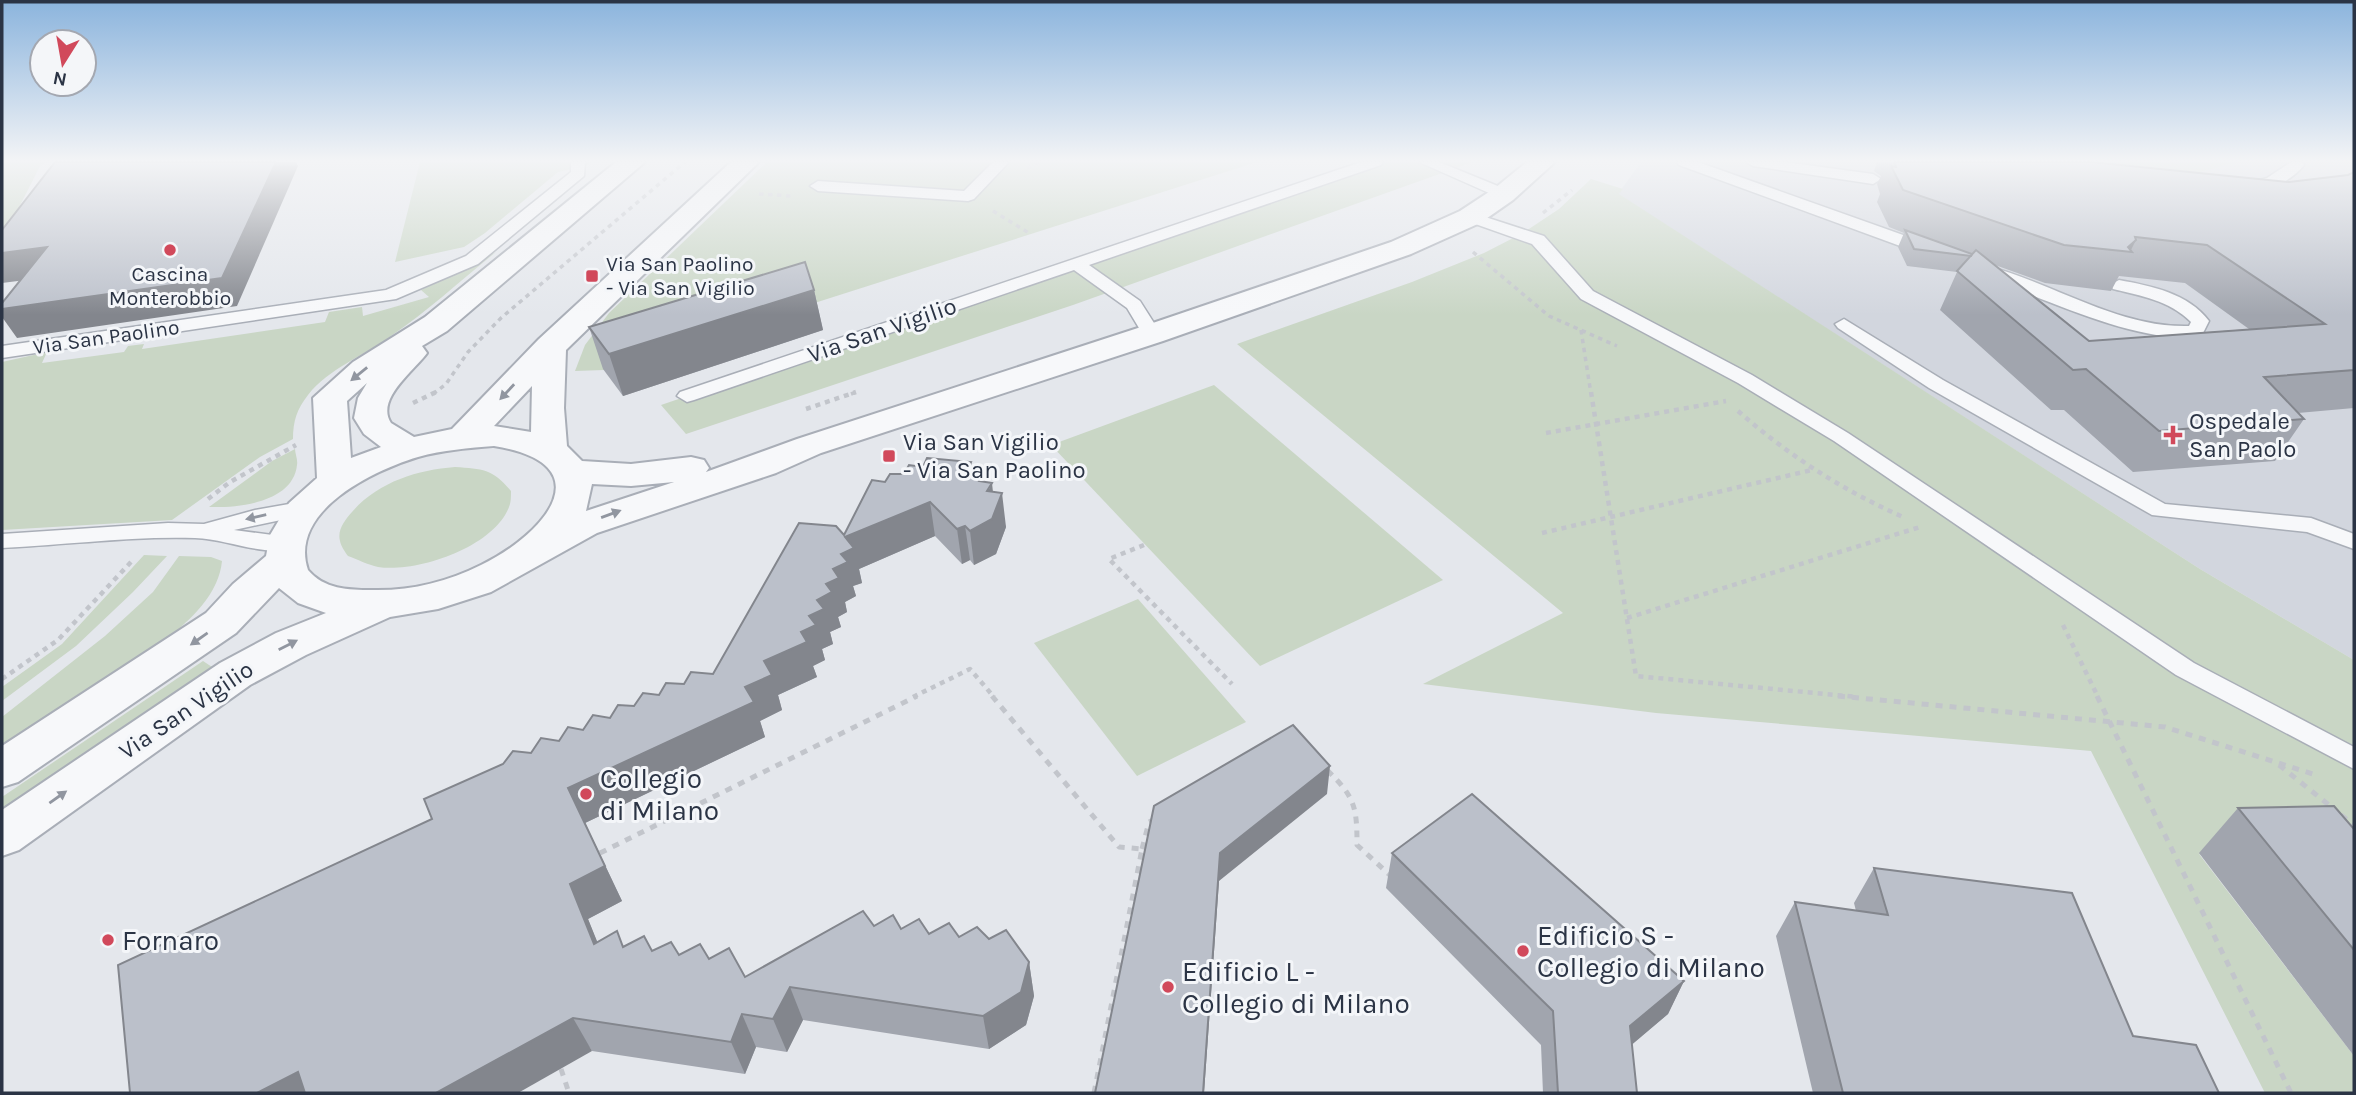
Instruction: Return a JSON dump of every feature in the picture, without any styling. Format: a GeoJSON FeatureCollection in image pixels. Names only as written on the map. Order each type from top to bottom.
{"type":"FeatureCollection","features":[{"type":"Feature","properties":{"kind":"street"},"geometry":{"type":"LineString","coordinates":[[335,483],[330,398],[364,369],[436,324],[570,213]]}},
{"type":"Feature","properties":{"kind":"street"},"geometry":{"type":"LineString","coordinates":[[464,437],[550,346],[692,213]]}},
{"type":"Feature","properties":{"kind":"street","name":"Via San Vigilio"},"geometry":{"type":"LineString","coordinates":[[763,465],[705,465],[654,475],[613,476],[560,459],[535,442],[509,437],[464,437],[408,449],[372,463],[335,483],[306,508],[292,529],[286,552],[292,578],[322,598],[351,604],[382,605],[425,599],[463,588],[499,572],[584,524],[615,512],[763,465],[809,446],[1152,334],[1401,248],[1476,213]]}},
{"type":"Feature","properties":{"kind":"street"},"geometry":{"type":"LineString","coordinates":[[408,449],[376,427],[371,417],[372,406],[378,391],[436,324]]}},
{"type":"Feature","properties":{"kind":"street"},"geometry":{"type":"LineString","coordinates":[[550,346],[547,408],[560,459]]}},
{"type":"Feature","properties":{"kind":"street","name":"Via San Vigilio"},"geometry":{"type":"LineString","coordinates":[[528,555],[553,533],[568,512],[575,492],[560,459]]}},
{"type":"Feature","properties":{"kind":"street","name":"Via San Vigilio"},"geometry":{"type":"LineString","coordinates":[[2,769],[221,623],[286,552]]}},
{"type":"Feature","properties":{"kind":"street","name":"Via San Vigilio"},"geometry":{"type":"LineString","coordinates":[[2,836],[235,674],[291,644],[382,605]]}},
{"type":"Feature","properties":{"kind":"lane","name":"Via San Paolino"},"geometry":{"type":"LineString","coordinates":[[2,352],[390,295],[472,260],[530,213]]}},
{"type":"Feature","properties":{"kind":"lane","name":"Via San Vigilio"},"geometry":{"type":"LineString","coordinates":[[687,396],[1226,213]]}},
{"type":"Feature","properties":{"kind":"lane"},"geometry":{"type":"LineString","coordinates":[[1825,213],[1944,255]]}},
{"type":"Feature","properties":{"kind":"lane"},"geometry":{"type":"LineString","coordinates":[[1470,217],[1538,240],[1587,295],[1745,379],[1841,437],[2185,669],[2354,759]]}},
{"type":"Feature","properties":{"kind":"lane"},"geometry":{"type":"LineString","coordinates":[[1850,222],[1889,222]]}},
{"type":"Feature","properties":{"kind":"lane"},"geometry":{"type":"LineString","coordinates":[[1077,264],[1134,305],[1152,334]]}},
{"type":"Feature","properties":{"kind":"lane"},"geometry":{"type":"LineString","coordinates":[[2028,274],[1975,266],[2149,329],[2186,333],[2196,331],[2199,326],[2200,321],[2183,306],[2148,291],[2119,285]]}},
{"type":"Feature","properties":{"kind":"lane"},"geometry":{"type":"LineString","coordinates":[[1844,324],[1936,384],[2160,510],[2311,524],[2354,542]]}},
{"type":"Feature","properties":{"kind":"lane"},"geometry":{"type":"LineString","coordinates":[[206,530],[306,508]]}},
{"type":"Feature","properties":{"kind":"lane"},"geometry":{"type":"LineString","coordinates":[[2,541],[206,530],[286,552]]}},
{"type":"Feature","properties":{"kind":"path"},"geometry":{"type":"LineString","coordinates":[[402,407],[428,398],[448,385],[475,344],[624,213]]}},
{"type":"Feature","properties":{"kind":"path"},"geometry":{"type":"LineString","coordinates":[[996,213],[1029,233]]}},
{"type":"Feature","properties":{"kind":"path"},"geometry":{"type":"LineString","coordinates":[[1537,218],[1543,213]]}},
{"type":"Feature","properties":{"kind":"path"},"geometry":{"type":"LineString","coordinates":[[1473,252],[1538,308],[1619,346]]}},
{"type":"Feature","properties":{"kind":"path"},"geometry":{"type":"LineString","coordinates":[[1581,330],[1636,676],[2165,727],[2315,775]]}},
{"type":"Feature","properties":{"kind":"path"},"geometry":{"type":"LineString","coordinates":[[806,409],[859,391]]}},
{"type":"Feature","properties":{"kind":"path"},"geometry":{"type":"LineString","coordinates":[[1627,618],[1923,526],[1857,498],[1812,470],[1766,437],[1721,395]]}},
{"type":"Feature","properties":{"kind":"path"},"geometry":{"type":"LineString","coordinates":[[1546,433],[1727,401]]}},
{"type":"Feature","properties":{"kind":"path"},"geometry":{"type":"LineString","coordinates":[[201,504],[240,476],[300,443]]}},
{"type":"Feature","properties":{"kind":"path"},"geometry":{"type":"LineString","coordinates":[[1542,533],[1812,470]]}},
{"type":"Feature","properties":{"kind":"path"},"geometry":{"type":"LineString","coordinates":[[1144,545],[1109,559],[1232,684]]}},
{"type":"Feature","properties":{"kind":"path"},"geometry":{"type":"LineString","coordinates":[[2,679],[58,640],[138,554]]}},
{"type":"Feature","properties":{"kind":"path"},"geometry":{"type":"LineString","coordinates":[[2061,622],[2291,1093]]}},
{"type":"Feature","properties":{"kind":"path"},"geometry":{"type":"LineString","coordinates":[[600,853],[970,669],[1119,847],[1142,849]]}},
{"type":"Feature","properties":{"kind":"path"},"geometry":{"type":"LineString","coordinates":[[2276,762],[2354,825]]}},
{"type":"Feature","properties":{"kind":"path"},"geometry":{"type":"LineString","coordinates":[[1323,766],[1350,792],[1358,807],[1357,845],[1396,880]]}},
{"type":"Feature","properties":{"kind":"path"},"geometry":{"type":"LineString","coordinates":[[1094,1093],[1142,849],[1149,822],[1161,816]]}},
{"type":"Feature","properties":{"kind":"path"},"geometry":{"type":"LineString","coordinates":[[561,1069],[569,1093]]}},
{"type":"Feature","properties":{"kind":"shaded area","name":"Ospedale San Paolo"},"geometry":{"type":"Polygon","coordinates":[[[1648,213],[2354,213],[2354,660],[2200,569],[1648,213]]]}},
{"type":"Feature","properties":{"kind":"green space"},"geometry":{"type":"Polygon","coordinates":[[[2,213],[16,213],[2,241],[2,213]]]}},
{"type":"Feature","properties":{"kind":"green space"},"geometry":{"type":"Polygon","coordinates":[[[407,213],[509,213],[464,247],[395,262],[407,213]]]}},
{"type":"Feature","properties":{"kind":"green space"},"geometry":{"type":"Polygon","coordinates":[[[714,213],[1097,213],[604,370],[575,371],[585,345],[609,313],[714,213]]]}},
{"type":"Feature","properties":{"kind":"green space"},"geometry":{"type":"Polygon","coordinates":[[[1226,213],[1330,213],[1073,305],[686,434],[661,405],[1226,213]]]}},
{"type":"Feature","properties":{"kind":"green space"},"geometry":{"type":"Polygon","coordinates":[[[1553,213],[1649,213],[2200,569],[2354,660],[2354,927],[2199,854],[2354,1056],[2354,1093],[2265,1093],[2091,751],[1656,713],[1423,684],[1563,613],[1237,344],[1412,282],[1484,253],[1523,233],[1553,213]]]}},
{"type":"Feature","properties":{"kind":"green space"},"geometry":{"type":"Polygon","coordinates":[[[496,252],[405,326],[316,386],[298,410],[293,439],[260,457],[172,520],[2,530],[2,362],[47,352],[42,363],[124,352],[128,346],[144,344],[142,349],[325,322],[329,312],[362,307],[363,316],[429,297],[421,290],[496,252]]]}},
{"type":"Feature","properties":{"kind":"green space"},"geometry":{"type":"Polygon","coordinates":[[[1214,385],[1443,580],[1260,666],[1051,445],[1214,385]]]}},
{"type":"Feature","properties":{"kind":"green space"},"geometry":{"type":"Polygon","coordinates":[[[295,449],[297,463],[293,478],[286,488],[262,501],[209,507],[272,461],[295,449]]]}},
{"type":"Feature","properties":{"kind":"green space"},"geometry":{"type":"Polygon","coordinates":[[[455,467],[473,468],[493,474],[511,491],[509,507],[501,521],[488,534],[452,554],[413,566],[378,567],[348,556],[339,537],[341,529],[362,502],[399,479],[455,467]]]}},
{"type":"Feature","properties":{"kind":"green space"},"geometry":{"type":"Polygon","coordinates":[[[144,555],[167,556],[76,646],[2,701],[2,687],[62,644],[144,555]]]}},
{"type":"Feature","properties":{"kind":"green space"},"geometry":{"type":"Polygon","coordinates":[[[179,556],[211,557],[222,561],[211,593],[197,611],[173,634],[2,754],[2,717],[105,636],[153,592],[179,556]]]}},
{"type":"Feature","properties":{"kind":"green space"},"geometry":{"type":"Polygon","coordinates":[[[1138,599],[1246,722],[1137,776],[1034,643],[1138,599]]]}},
{"type":"Feature","properties":{"kind":"green space"},"geometry":{"type":"Polygon","coordinates":[[[203,661],[218,671],[2,819],[2,797],[203,661]]]}},
{"type":"Feature","properties":{"kind":"building"},"geometry":{"type":"Polygon","coordinates":[[[15,213],[252,213],[222,278],[2,309],[2,303],[47,247],[2,253],[2,230],[15,213]]]}},
{"type":"Feature","properties":{"kind":"building"},"geometry":{"type":"Polygon","coordinates":[[[1971,213],[2354,213],[2354,370],[2264,377],[2304,419],[2159,431],[2086,369],[2073,370],[1957,271],[1976,250],[2089,341],[2325,324],[2207,245],[2135,237],[2136,240],[2128,247],[2132,252],[2064,245],[1971,213]]]}},
{"type":"Feature","properties":{"kind":"building"},"geometry":{"type":"Polygon","coordinates":[[[1905,230],[1972,254],[1914,249],[1905,230]]]}},
{"type":"Feature","properties":{"kind":"building"},"geometry":{"type":"Polygon","coordinates":[[[805,262],[814,290],[609,354],[589,327],[805,262]]]}},
{"type":"Feature","properties":{"kind":"building","name":"Collegio di Milano"},"geometry":{"type":"Polygon","coordinates":[[[927,458],[971,462],[967,471],[982,473],[979,481],[992,483],[987,491],[1002,493],[992,519],[970,531],[965,526],[957,529],[930,502],[845,537],[854,548],[841,554],[848,562],[833,569],[839,578],[826,584],[832,592],[817,600],[824,609],[809,616],[816,625],[801,632],[807,642],[764,661],[772,675],[745,687],[754,702],[568,788],[605,866],[570,884],[594,944],[617,931],[623,947],[644,936],[652,951],[671,942],[679,955],[700,944],[709,959],[729,948],[745,977],[863,911],[874,926],[893,915],[901,929],[919,919],[929,934],[949,923],[959,937],[977,927],[989,939],[1006,930],[1029,962],[1021,992],[983,1016],[790,987],[773,1019],[742,1014],[731,1042],[573,1018],[436,1093],[305,1093],[298,1072],[257,1093],[130,1093],[118,965],[432,819],[424,799],[503,764],[513,751],[531,753],[541,738],[559,741],[568,727],[583,730],[593,715],[610,718],[618,705],[634,706],[643,693],[659,695],[666,683],[684,684],[691,672],[713,674],[799,523],[836,526],[844,535],[872,480],[885,482],[890,474],[904,474],[909,465],[923,467],[927,458]]]}},
{"type":"Feature","properties":{"kind":"building","name":"Edificio L - Collegio di Milano"},"geometry":{"type":"Polygon","coordinates":[[[1293,725],[1330,766],[1220,853],[1203,1093],[1095,1093],[1154,806],[1293,725]]]}},
{"type":"Feature","properties":{"kind":"building","name":"Edificio S - Collegio di Milano"},"geometry":{"type":"Polygon","coordinates":[[[1472,794],[1684,981],[1630,1026],[1637,1093],[1558,1093],[1553,1011],[1392,853],[1472,794]]]}},
{"type":"Feature","properties":{"kind":"building"},"geometry":{"type":"Polygon","coordinates":[[[2334,806],[2354,829],[2354,950],[2238,808],[2334,806]]]}},
{"type":"Feature","properties":{"kind":"building"},"geometry":{"type":"Polygon","coordinates":[[[1874,868],[2072,893],[2133,1036],[2196,1045],[2219,1093],[1843,1093],[1795,902],[1888,915],[1874,868]]]}},
{"type":"Feature","properties":{"kind":"place","name":"Cascina Monterobbio"},"geometry":{"type":"Point","coordinates":[170,250]}},
{"type":"Feature","properties":{"kind":"place","name":"Via San Paolino - Via San Vigilio"},"geometry":{"type":"Point","coordinates":[592,276]}},
{"type":"Feature","properties":{"kind":"place","name":"Ospedale San Paolo"},"geometry":{"type":"Point","coordinates":[2173,435]}},
{"type":"Feature","properties":{"kind":"place","name":"Via San Vigilio - Via San Paolino"},"geometry":{"type":"Point","coordinates":[889,456]}},
{"type":"Feature","properties":{"kind":"place","name":"Collegio di Milano"},"geometry":{"type":"Point","coordinates":[586,794]}},
{"type":"Feature","properties":{"kind":"place","name":"Fornaro"},"geometry":{"type":"Point","coordinates":[108,940]}},
{"type":"Feature","properties":{"kind":"place","name":"Edificio S - Collegio di Milano"},"geometry":{"type":"Point","coordinates":[1523,951]}},
{"type":"Feature","properties":{"kind":"place","name":"Edificio L - Collegio di Milano"},"geometry":{"type":"Point","coordinates":[1168,987]}}]}
